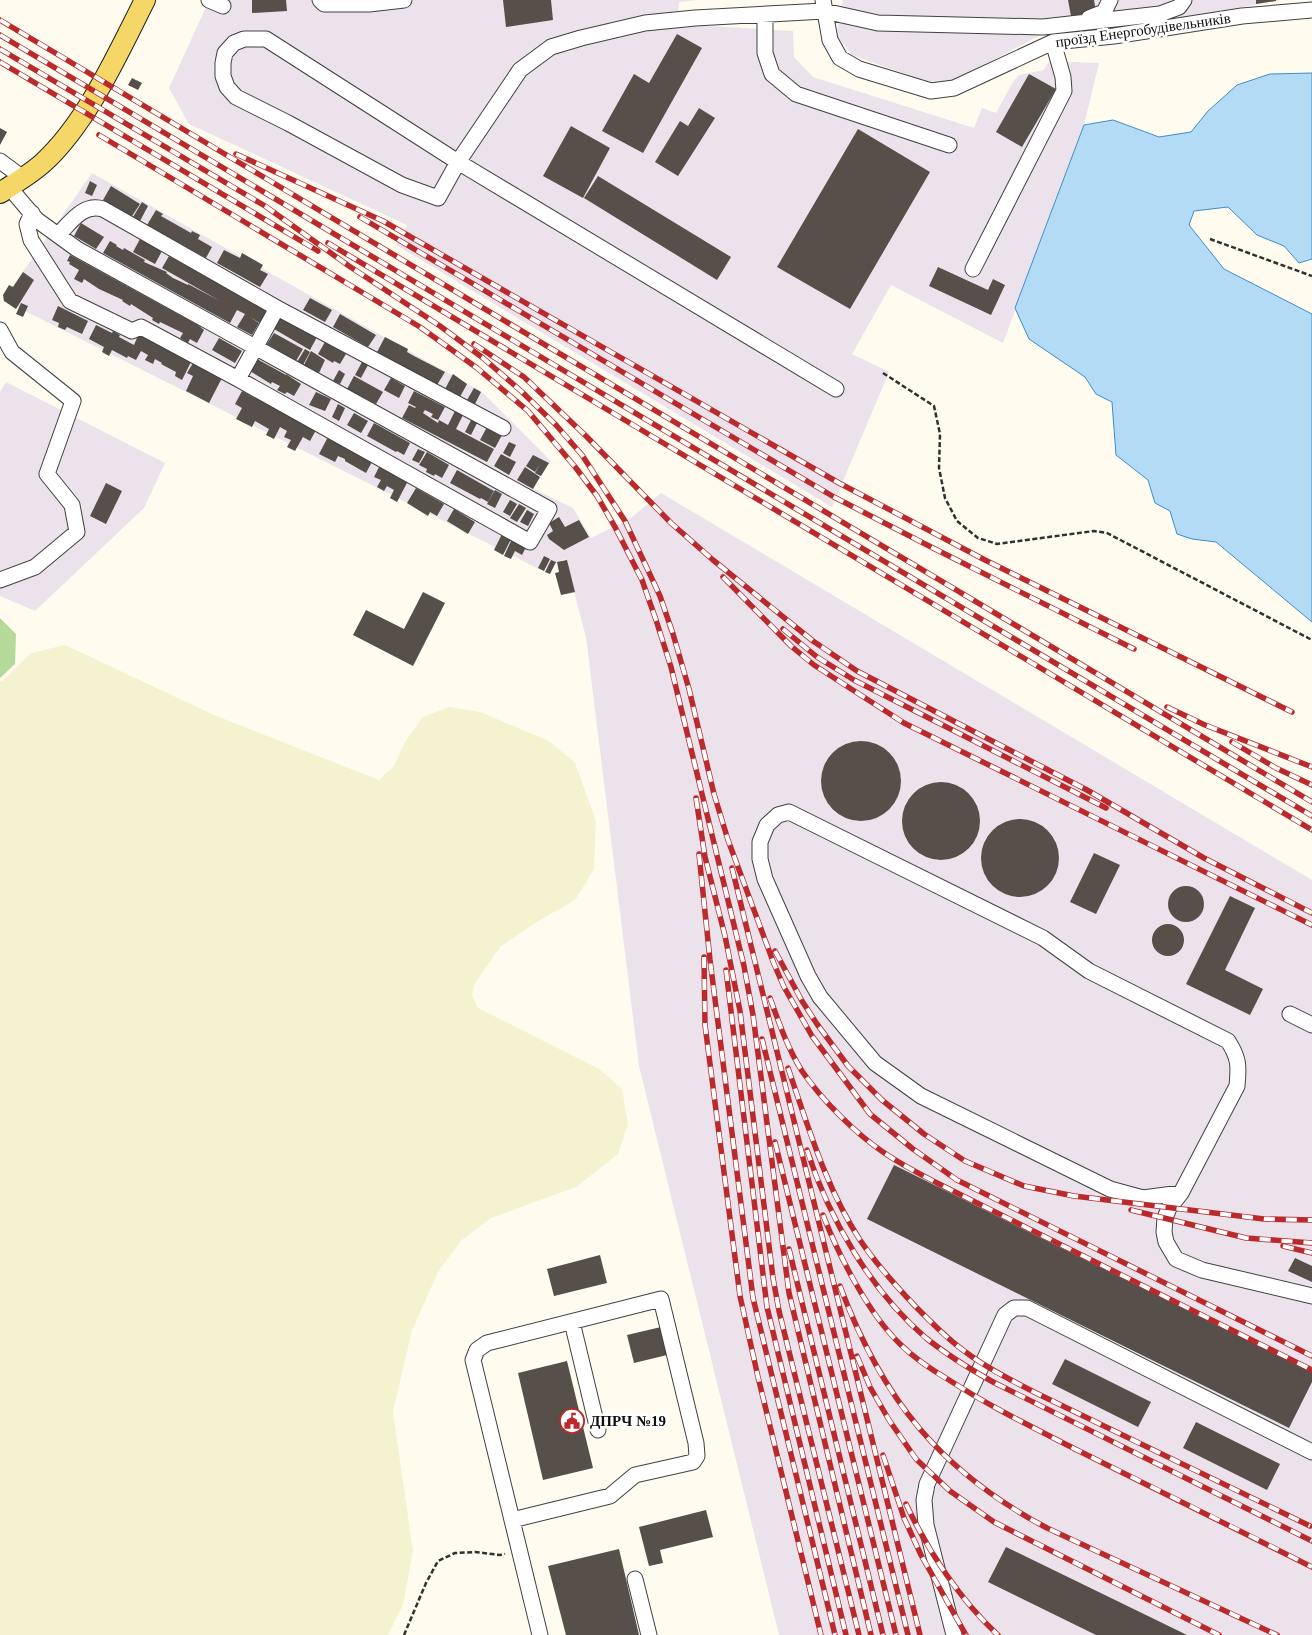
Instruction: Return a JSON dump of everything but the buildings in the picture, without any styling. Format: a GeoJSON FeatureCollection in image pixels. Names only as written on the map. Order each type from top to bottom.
{"type":"FeatureCollection","features":[{"type":"Feature","properties":{"kind":"main road"},"geometry":{"type":"LineString","coordinates":[[11,186],[45,160],[75,124],[103,80],[145,0]]}},
{"type":"Feature","properties":{"kind":"street"},"geometry":{"type":"LineString","coordinates":[[320,0],[324,4],[369,4],[404,0]]}},
{"type":"Feature","properties":{"kind":"street"},"geometry":{"type":"LineString","coordinates":[[1074,24],[1104,12],[1110,0]]}},
{"type":"Feature","properties":{"kind":"street"},"geometry":{"type":"LineString","coordinates":[[836,389],[458,162],[266,39],[244,38],[234,42],[225,53],[223,76],[227,87],[236,97],[402,185],[438,198],[458,162],[520,70],[551,47],[646,23],[695,18],[765,15],[824,6],[878,23],[1043,27],[1160,14],[1179,7],[1184,0]]}},
{"type":"Feature","properties":{"kind":"street","name":"проїзд Енергобудівельників"},"geometry":{"type":"LineString","coordinates":[[824,6],[830,40],[840,58],[859,69],[931,91],[954,88],[1053,42],[1114,36],[1242,16],[1312,10]]}},
{"type":"Feature","properties":{"kind":"street"},"geometry":{"type":"LineString","coordinates":[[765,15],[765,53],[772,74],[796,94],[949,145]]}},
{"type":"Feature","properties":{"kind":"street"},"geometry":{"type":"LineString","coordinates":[[973,269],[1064,91],[1063,77],[1053,42]]}},
{"type":"Feature","properties":{"kind":"street"},"geometry":{"type":"LineString","coordinates":[[0,161],[11,186],[38,220],[77,249],[549,509],[530,542],[142,327],[132,331],[70,301],[31,240],[27,224],[32,213]]}},
{"type":"Feature","properties":{"kind":"street"},"geometry":{"type":"LineString","coordinates":[[58,235],[83,209],[95,207],[103,209],[278,308],[503,428]]}},
{"type":"Feature","properties":{"kind":"street"},"geometry":{"type":"LineString","coordinates":[[238,379],[278,308]]}},
{"type":"Feature","properties":{"kind":"street"},"geometry":{"type":"LineString","coordinates":[[0,330],[12,352],[73,401],[47,474],[72,505],[77,532],[35,567],[0,580]]}},
{"type":"Feature","properties":{"kind":"street"},"geometry":{"type":"LineString","coordinates":[[1181,1193],[1143,1198],[1110,1189],[921,1096],[875,1063],[820,996],[808,976],[765,879],[760,859],[760,842],[768,825],[778,815],[789,812],[1043,938],[1089,971],[1228,1041],[1236,1054],[1239,1067],[1237,1086],[1181,1193],[1169,1208],[1165,1218],[1164,1232],[1166,1242],[1176,1258],[1202,1270],[1312,1296]]}},
{"type":"Feature","properties":{"kind":"street"},"geometry":{"type":"LineString","coordinates":[[1290,1014],[1312,1025]]}},
{"type":"Feature","properties":{"kind":"street"},"geometry":{"type":"LineString","coordinates":[[512,1520],[610,1496],[635,1475],[693,1462],[697,1456],[696,1442],[661,1299],[487,1343],[477,1350],[473,1360],[540,1635]]}},
{"type":"Feature","properties":{"kind":"street"},"geometry":{"type":"LineString","coordinates":[[954,1635],[926,1525],[924,1500],[927,1484],[1005,1315],[1014,1308],[1027,1308],[1312,1452]]}},
{"type":"Feature","properties":{"kind":"street"},"geometry":{"type":"LineString","coordinates":[[572,1322],[598,1430]]}},
{"type":"Feature","properties":{"kind":"street"},"geometry":{"type":"LineString","coordinates":[[635,1579],[649,1635]]}},
{"type":"Feature","properties":{"kind":"path"},"geometry":{"type":"LineString","coordinates":[[1210,239],[1312,276]]}},
{"type":"Feature","properties":{"kind":"path"},"geometry":{"type":"LineString","coordinates":[[883,373],[934,406],[940,434],[938,468],[945,498],[958,522],[978,538],[997,544],[1094,530],[1107,533],[1312,640]]}},
{"type":"Feature","properties":{"kind":"path"},"geometry":{"type":"LineString","coordinates":[[404,1635],[426,1583],[438,1561],[455,1553],[475,1552],[500,1555],[519,1550]]}},
{"type":"Feature","properties":{"kind":"shaded area"},"geometry":{"type":"Polygon","coordinates":[[[199,0],[697,0],[679,2],[677,24],[793,31],[794,57],[813,77],[974,128],[982,108],[996,113],[1013,82],[1019,75],[1044,70],[1049,61],[1099,63],[1084,125],[1003,343],[891,285],[852,354],[889,372],[832,507],[396,245],[407,225],[189,124],[169,88],[207,5],[199,0]]]}},
{"type":"Feature","properties":{"kind":"shaded area"},"geometry":{"type":"Polygon","coordinates":[[[843,0],[1281,0],[1101,33],[1040,35],[951,83],[925,81],[852,55],[836,35],[843,0]]]}},
{"type":"Feature","properties":{"kind":"shaded area"},"geometry":{"type":"Polygon","coordinates":[[[92,173],[482,392],[551,461],[532,488],[573,508],[591,538],[631,518],[661,493],[1312,880],[1312,1635],[779,1635],[639,1066],[586,637],[565,559],[541,570],[3,300],[92,173]]]}},
{"type":"Feature","properties":{"kind":"shaded area"},"geometry":{"type":"Polygon","coordinates":[[[6,382],[165,463],[144,508],[35,611],[0,596],[0,392],[6,382]]]}},
{"type":"Feature","properties":{"kind":"shaded area"},"geometry":{"type":"Polygon","coordinates":[[[65,645],[214,715],[379,780],[394,766],[405,742],[423,717],[449,707],[480,712],[549,741],[575,763],[596,821],[594,869],[575,900],[535,923],[500,947],[475,983],[472,995],[478,1008],[599,1069],[622,1089],[628,1124],[618,1154],[576,1187],[491,1218],[462,1240],[439,1270],[412,1330],[393,1412],[413,1551],[403,1605],[388,1635],[0,1635],[0,681],[31,653],[65,645]]]}},
{"type":"Feature","properties":{"kind":"green space"},"geometry":{"type":"Polygon","coordinates":[[[0,618],[16,634],[15,664],[0,678],[0,618]]]}},
{"type":"Feature","properties":{"kind":"water"},"geometry":{"type":"Polygon","coordinates":[[[1312,73],[1312,259],[1299,263],[1284,246],[1257,235],[1228,207],[1194,211],[1189,225],[1224,269],[1312,314],[1312,622],[1216,542],[1192,539],[1177,534],[1170,511],[1155,503],[1148,480],[1116,455],[1112,402],[1096,394],[1085,377],[1029,339],[1015,308],[1084,125],[1113,120],[1159,137],[1191,132],[1208,111],[1237,85],[1270,74],[1312,73]]]}},
{"type":"Feature","properties":{"kind":"railway"},"geometry":{"type":"LineString","coordinates":[[0,20],[1312,802]]}},
{"type":"Feature","properties":{"kind":"railway"},"geometry":{"type":"LineString","coordinates":[[0,35],[1312,816]]}},
{"type":"Feature","properties":{"kind":"railway"},"geometry":{"type":"LineString","coordinates":[[0,49],[265,206],[349,266],[440,326],[483,358],[521,391],[556,425],[582,455],[625,521],[660,596],[689,689],[714,794],[728,840],[784,987],[812,1036],[870,1114],[913,1149],[957,1180],[1312,1356]]}},
{"type":"Feature","properties":{"kind":"railway"},"geometry":{"type":"LineString","coordinates":[[0,62],[318,251]]}},
{"type":"Feature","properties":{"kind":"railway"},"geometry":{"type":"LineString","coordinates":[[99,135],[420,327],[477,368],[528,411],[576,468],[597,496],[615,527],[642,580],[671,667],[744,966],[753,1015],[789,1293],[871,1635]]}},
{"type":"Feature","properties":{"kind":"railway"},"geometry":{"type":"LineString","coordinates":[[236,154],[383,221],[839,483],[985,560],[1292,712]]}},
{"type":"Feature","properties":{"kind":"railway"},"geometry":{"type":"LineString","coordinates":[[360,217],[834,497],[1134,649]]}},
{"type":"Feature","properties":{"kind":"railway"},"geometry":{"type":"LineString","coordinates":[[328,243],[1312,830]]}},
{"type":"Feature","properties":{"kind":"railway"},"geometry":{"type":"LineString","coordinates":[[474,344],[524,377],[586,436],[671,523],[713,560],[813,641],[857,671],[1087,790],[1204,858],[1312,913]]}},
{"type":"Feature","properties":{"kind":"railway"},"geometry":{"type":"LineString","coordinates":[[723,577],[791,646],[814,665],[904,723],[1312,925]]}},
{"type":"Feature","properties":{"kind":"railway"},"geometry":{"type":"LineString","coordinates":[[783,629],[817,657],[854,680],[1106,808]]}},
{"type":"Feature","properties":{"kind":"railway"},"geometry":{"type":"LineString","coordinates":[[1167,707],[1205,725],[1312,767]]}},
{"type":"Feature","properties":{"kind":"railway"},"geometry":{"type":"LineString","coordinates":[[1232,742],[1276,768],[1312,785]]}},
{"type":"Feature","properties":{"kind":"railway"},"geometry":{"type":"LineString","coordinates":[[696,798],[705,857],[725,936],[740,1011],[773,1278],[779,1311],[859,1635]]}},
{"type":"Feature","properties":{"kind":"railway"},"geometry":{"type":"LineString","coordinates":[[699,854],[710,960],[753,1298],[835,1635]]}},
{"type":"Feature","properties":{"kind":"railway"},"geometry":{"type":"LineString","coordinates":[[732,868],[920,1635]]}},
{"type":"Feature","properties":{"kind":"railway"},"geometry":{"type":"LineString","coordinates":[[775,951],[802,1001],[848,1066],[882,1100],[924,1134],[965,1161],[1024,1186],[1074,1196],[1264,1219],[1312,1220]]}},
{"type":"Feature","properties":{"kind":"railway"},"geometry":{"type":"LineString","coordinates":[[704,957],[705,1025],[740,1296],[821,1635]]}},
{"type":"Feature","properties":{"kind":"railway"},"geometry":{"type":"LineString","coordinates":[[726,970],[767,1307],[846,1635]]}},
{"type":"Feature","properties":{"kind":"railway"},"geometry":{"type":"LineString","coordinates":[[770,998],[792,1054],[810,1082],[850,1125],[883,1152],[939,1184],[1312,1370]]}},
{"type":"Feature","properties":{"kind":"railway"},"geometry":{"type":"LineString","coordinates":[[762,1039],[908,1635]]}},
{"type":"Feature","properties":{"kind":"railway"},"geometry":{"type":"LineString","coordinates":[[788,1068],[819,1156],[848,1220],[866,1249],[886,1275],[947,1337],[983,1364],[1018,1384],[1310,1526]]}},
{"type":"Feature","properties":{"kind":"railway"},"geometry":{"type":"LineString","coordinates":[[775,1142],[896,1635]]}},
{"type":"Feature","properties":{"kind":"railway"},"geometry":{"type":"LineString","coordinates":[[807,1150],[827,1202],[854,1252],[887,1299],[926,1338],[959,1362],[993,1382],[1312,1541]]}},
{"type":"Feature","properties":{"kind":"railway"},"geometry":{"type":"LineString","coordinates":[[1131,1210],[1246,1238],[1312,1243]]}},
{"type":"Feature","properties":{"kind":"railway"},"geometry":{"type":"LineString","coordinates":[[823,1215],[846,1266],[877,1317],[905,1349],[923,1364],[980,1399],[1027,1424],[1312,1567]]}},
{"type":"Feature","properties":{"kind":"railway"},"geometry":{"type":"LineString","coordinates":[[1283,1246],[1312,1253]]}},
{"type":"Feature","properties":{"kind":"railway"},"geometry":{"type":"LineString","coordinates":[[789,1249],[883,1635]]}},
{"type":"Feature","properties":{"kind":"railway"},"geometry":{"type":"LineString","coordinates":[[840,1286],[875,1363],[896,1397],[919,1428],[975,1482],[1009,1506],[1047,1528],[1277,1635]]}},
{"type":"Feature","properties":{"kind":"railway"},"geometry":{"type":"LineString","coordinates":[[857,1356],[870,1387],[889,1420],[916,1459],[950,1491],[994,1522],[1219,1635]]}},
{"type":"Feature","properties":{"kind":"railway"},"geometry":{"type":"LineString","coordinates":[[883,1455],[904,1518],[921,1555],[966,1635]]}},
{"type":"Feature","properties":{"kind":"railway"},"geometry":{"type":"LineString","coordinates":[[906,1504],[924,1539],[946,1574],[958,1591],[998,1635]]}},
{"type":"Feature","properties":{"kind":"place","name":"ДПРЧ №19"},"geometry":{"type":"Point","coordinates":[572,1421]}}]}
